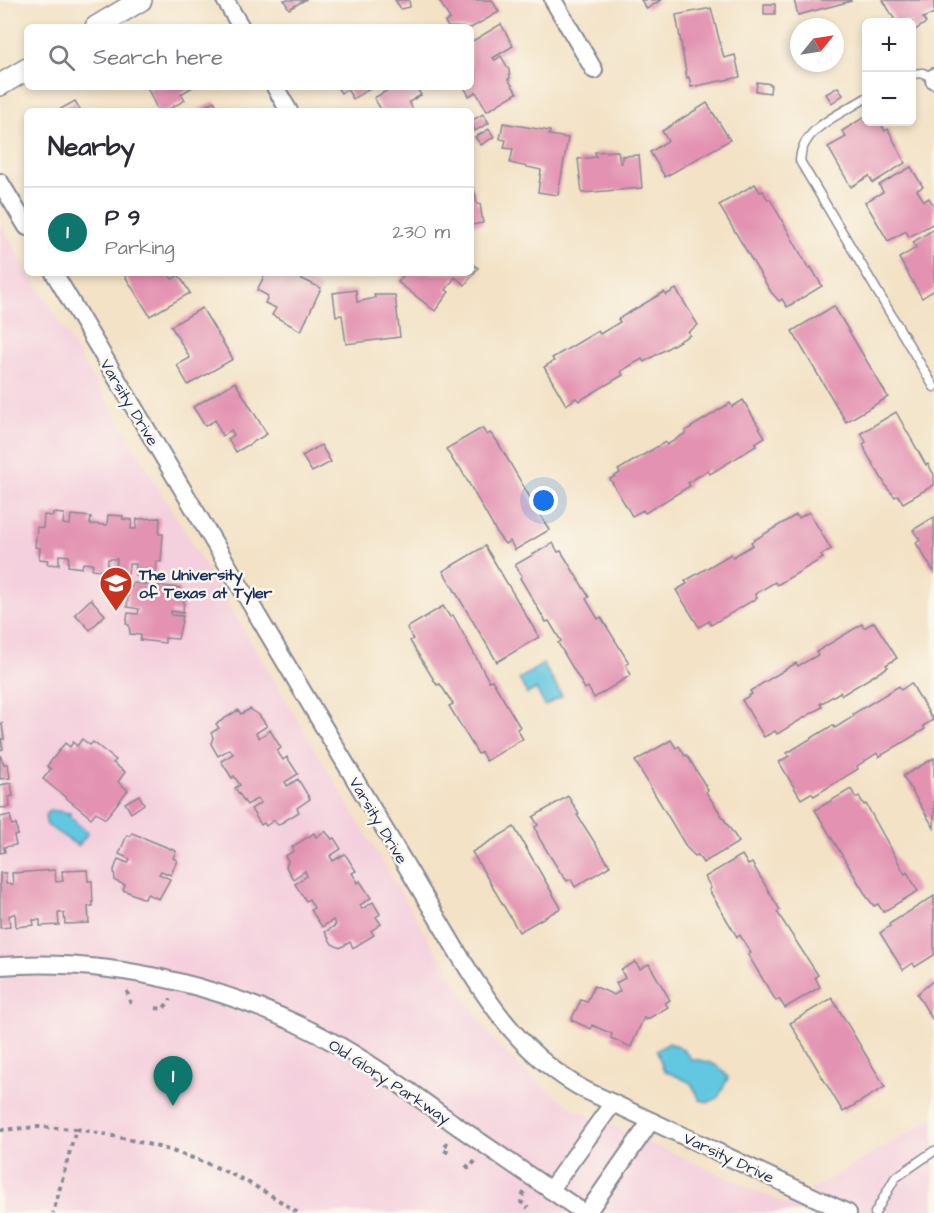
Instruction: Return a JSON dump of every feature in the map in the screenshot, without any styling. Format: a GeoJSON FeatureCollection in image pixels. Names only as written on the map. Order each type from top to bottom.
{"type":"FeatureCollection","features":[{"type":"Feature","properties":{"kind":"street"},"geometry":{"type":"LineString","coordinates":[[101,24],[141,0]]}},
{"type":"Feature","properties":{"kind":"street"},"geometry":{"type":"LineString","coordinates":[[225,0],[239,24]]}},
{"type":"Feature","properties":{"kind":"street"},"geometry":{"type":"LineString","coordinates":[[553,0],[594,70]]}},
{"type":"Feature","properties":{"kind":"street"},"geometry":{"type":"LineString","coordinates":[[0,85],[24,71]]}},
{"type":"Feature","properties":{"kind":"street"},"geometry":{"type":"LineString","coordinates":[[277,90],[287,108]]}},
{"type":"Feature","properties":{"kind":"street"},"geometry":{"type":"LineString","coordinates":[[0,182],[24,222]]}},
{"type":"Feature","properties":{"kind":"street","name":"Varsity Drive"},"geometry":{"type":"LineString","coordinates":[[56,276],[487,1001],[515,1037],[543,1063],[568,1081],[848,1213]]}},
{"type":"Feature","properties":{"kind":"street","name":"Old Glory Parkway"},"geometry":{"type":"LineString","coordinates":[[0,966],[55,964],[108,969],[203,989],[249,1004],[309,1030],[360,1058],[586,1213]]}},
{"type":"Feature","properties":{"kind":"street"},"geometry":{"type":"LineString","coordinates":[[550,1190],[612,1103]]}},
{"type":"Feature","properties":{"kind":"street"},"geometry":{"type":"LineString","coordinates":[[586,1213],[651,1121]]}},
{"type":"Feature","properties":{"kind":"lane"},"geometry":{"type":"LineString","coordinates":[[916,74],[923,73],[934,78]]}},
{"type":"Feature","properties":{"kind":"lane"},"geometry":{"type":"LineString","coordinates":[[862,101],[812,132],[804,141],[800,161],[934,387]]}},
{"type":"Feature","properties":{"kind":"lane"},"geometry":{"type":"LineString","coordinates":[[875,1213],[895,1178],[934,1151]]}},
{"type":"Feature","properties":{"kind":"path"},"geometry":{"type":"LineString","coordinates":[[156,1008],[163,1009],[167,1001],[176,998]]}},
{"type":"Feature","properties":{"kind":"path"},"geometry":{"type":"LineString","coordinates":[[0,1130],[47,1127],[76,1129],[130,1139],[196,1157],[258,1187],[298,1213]]}},
{"type":"Feature","properties":{"kind":"path"},"geometry":{"type":"LineString","coordinates":[[53,1213],[76,1129]]}},
{"type":"Feature","properties":{"kind":"path"},"geometry":{"type":"LineString","coordinates":[[445,1136],[447,1145],[444,1150],[449,1153]]}},
{"type":"Feature","properties":{"kind":"shaded area","name":"The University of Texas at Tyler"},"geometry":{"type":"Polygon","coordinates":[[[0,223],[24,263],[24,276],[32,276],[436,951],[490,1036],[543,1087],[575,1109],[786,1204],[934,1118],[934,1213],[0,1213],[0,223]]]}},
{"type":"Feature","properties":{"kind":"water"},"geometry":{"type":"Polygon","coordinates":[[[543,664],[562,696],[545,706],[536,689],[527,694],[519,679],[543,664]]]}},
{"type":"Feature","properties":{"kind":"water"},"geometry":{"type":"Polygon","coordinates":[[[49,810],[70,813],[70,817],[88,833],[78,846],[47,825],[45,817],[49,810]]]}},
{"type":"Feature","properties":{"kind":"water"},"geometry":{"type":"Polygon","coordinates":[[[669,1043],[684,1050],[691,1059],[713,1064],[725,1073],[728,1078],[718,1098],[709,1102],[700,1100],[691,1083],[663,1070],[657,1050],[669,1043]]]}},
{"type":"Feature","properties":{"kind":"building"},"geometry":{"type":"Polygon","coordinates":[[[284,0],[305,0],[289,9],[284,0]]]}},
{"type":"Feature","properties":{"kind":"building"},"geometry":{"type":"Polygon","coordinates":[[[395,0],[409,0],[410,7],[401,9],[395,0]]]}},
{"type":"Feature","properties":{"kind":"building"},"geometry":{"type":"Polygon","coordinates":[[[439,0],[492,0],[499,12],[474,26],[474,24],[446,24],[445,22],[450,19],[439,0]]]}},
{"type":"Feature","properties":{"kind":"building"},"geometry":{"type":"Polygon","coordinates":[[[641,0],[661,0],[647,9],[641,0]]]}},
{"type":"Feature","properties":{"kind":"building"},"geometry":{"type":"Polygon","coordinates":[[[794,0],[850,0],[851,1],[798,15],[794,0]]]}},
{"type":"Feature","properties":{"kind":"building"},"geometry":{"type":"Polygon","coordinates":[[[883,0],[934,0],[934,13],[923,18],[926,23],[916,29],[916,18],[894,18],[883,0]]]}},
{"type":"Feature","properties":{"kind":"building"},"geometry":{"type":"Polygon","coordinates":[[[764,4],[775,4],[775,14],[764,14],[764,4]]]}},
{"type":"Feature","properties":{"kind":"building"},"geometry":{"type":"Polygon","coordinates":[[[711,8],[724,58],[735,55],[740,77],[691,87],[689,77],[687,78],[676,15],[711,8]]]}},
{"type":"Feature","properties":{"kind":"building"},"geometry":{"type":"Polygon","coordinates":[[[501,24],[513,46],[493,58],[495,60],[501,56],[509,70],[510,78],[508,79],[517,93],[487,111],[476,92],[469,96],[466,90],[474,90],[474,40],[501,24]]]}},
{"type":"Feature","properties":{"kind":"building"},"geometry":{"type":"Polygon","coordinates":[[[757,82],[771,84],[770,93],[756,91],[757,82]]]}},
{"type":"Feature","properties":{"kind":"building"},"geometry":{"type":"Polygon","coordinates":[[[838,87],[843,95],[832,103],[826,94],[838,87]]]}},
{"type":"Feature","properties":{"kind":"building"},"geometry":{"type":"Polygon","coordinates":[[[148,90],[188,90],[181,94],[185,100],[171,108],[157,108],[148,90]]]}},
{"type":"Feature","properties":{"kind":"building"},"geometry":{"type":"Polygon","coordinates":[[[348,90],[368,90],[353,99],[348,90]]]}},
{"type":"Feature","properties":{"kind":"building"},"geometry":{"type":"Polygon","coordinates":[[[388,90],[418,90],[421,95],[409,102],[412,108],[380,108],[374,98],[388,90]]]}},
{"type":"Feature","properties":{"kind":"building"},"geometry":{"type":"Polygon","coordinates":[[[75,101],[79,108],[62,108],[75,101]]]}},
{"type":"Feature","properties":{"kind":"building"},"geometry":{"type":"Polygon","coordinates":[[[214,101],[218,108],[202,108],[214,101]]]}},
{"type":"Feature","properties":{"kind":"building"},"geometry":{"type":"Polygon","coordinates":[[[707,103],[730,140],[665,177],[650,152],[668,141],[662,131],[707,103]]]}},
{"type":"Feature","properties":{"kind":"building"},"geometry":{"type":"Polygon","coordinates":[[[483,114],[489,123],[475,131],[474,119],[483,114]]]}},
{"type":"Feature","properties":{"kind":"building"},"geometry":{"type":"Polygon","coordinates":[[[862,118],[862,126],[882,126],[885,131],[888,129],[905,163],[873,183],[869,176],[851,187],[828,147],[846,137],[842,131],[862,118]]]}},
{"type":"Feature","properties":{"kind":"building"},"geometry":{"type":"Polygon","coordinates":[[[503,123],[550,131],[549,135],[568,138],[558,195],[538,192],[541,170],[510,163],[513,149],[504,148],[506,140],[500,139],[503,123]]]}},
{"type":"Feature","properties":{"kind":"building"},"geometry":{"type":"Polygon","coordinates":[[[489,129],[494,137],[481,145],[475,137],[489,129]]]}},
{"type":"Feature","properties":{"kind":"building"},"geometry":{"type":"Polygon","coordinates":[[[618,151],[620,163],[622,163],[622,156],[639,155],[642,188],[582,193],[578,159],[596,157],[595,152],[618,151]]]}},
{"type":"Feature","properties":{"kind":"building"},"geometry":{"type":"Polygon","coordinates":[[[911,167],[923,187],[917,190],[924,201],[929,198],[934,206],[934,223],[909,237],[906,231],[888,241],[865,202],[883,192],[879,185],[911,167]]]}},
{"type":"Feature","properties":{"kind":"building"},"geometry":{"type":"Polygon","coordinates":[[[755,184],[768,200],[770,199],[809,269],[811,267],[822,286],[787,307],[782,299],[779,301],[771,292],[719,205],[755,184]]]}},
{"type":"Feature","properties":{"kind":"building"},"geometry":{"type":"Polygon","coordinates":[[[474,188],[477,204],[480,204],[483,223],[474,224],[474,188]]]}},
{"type":"Feature","properties":{"kind":"building"},"geometry":{"type":"Polygon","coordinates":[[[934,229],[934,290],[922,298],[899,258],[916,248],[913,242],[934,229]]]}},
{"type":"Feature","properties":{"kind":"building"},"geometry":{"type":"Polygon","coordinates":[[[125,276],[170,276],[172,279],[180,276],[190,293],[150,316],[125,276]]]}},
{"type":"Feature","properties":{"kind":"building"},"geometry":{"type":"Polygon","coordinates":[[[264,276],[296,276],[321,288],[301,331],[272,315],[276,308],[265,303],[268,296],[257,290],[264,276]]]}},
{"type":"Feature","properties":{"kind":"building"},"geometry":{"type":"Polygon","coordinates":[[[403,276],[472,276],[465,285],[455,277],[446,290],[449,292],[435,311],[398,282],[403,276]]]}},
{"type":"Feature","properties":{"kind":"building"},"geometry":{"type":"Polygon","coordinates":[[[676,289],[698,325],[688,332],[690,335],[644,362],[642,359],[621,371],[623,375],[579,401],[576,398],[566,405],[544,367],[554,361],[552,358],[598,331],[600,334],[620,322],[618,319],[664,292],[666,295],[676,289]]]}},
{"type":"Feature","properties":{"kind":"building"},"geometry":{"type":"Polygon","coordinates":[[[356,290],[357,302],[375,298],[374,295],[395,295],[400,337],[346,344],[342,315],[336,316],[333,293],[356,290]]]}},
{"type":"Feature","properties":{"kind":"building"},"geometry":{"type":"Polygon","coordinates":[[[834,306],[888,397],[846,422],[792,331],[834,306]]]}},
{"type":"Feature","properties":{"kind":"building"},"geometry":{"type":"Polygon","coordinates":[[[202,308],[233,359],[188,385],[177,365],[190,358],[171,326],[202,308]]]}},
{"type":"Feature","properties":{"kind":"building"},"geometry":{"type":"Polygon","coordinates":[[[235,382],[267,434],[236,452],[228,439],[234,435],[231,430],[222,436],[215,420],[205,426],[193,407],[235,382]]]}},
{"type":"Feature","properties":{"kind":"building"},"geometry":{"type":"Polygon","coordinates":[[[743,400],[765,437],[755,443],[756,446],[710,474],[708,470],[688,483],[690,486],[645,513],[643,510],[632,516],[610,479],[620,473],[618,470],[665,442],[667,445],[730,403],[732,407],[743,400]]]}},
{"type":"Feature","properties":{"kind":"building"},"geometry":{"type":"Polygon","coordinates":[[[896,412],[934,475],[934,485],[903,503],[898,495],[895,497],[888,489],[867,454],[863,444],[866,442],[861,433],[896,412]]]}},
{"type":"Feature","properties":{"kind":"building"},"geometry":{"type":"Polygon","coordinates":[[[482,428],[487,435],[490,433],[497,441],[549,530],[515,550],[510,541],[505,544],[498,535],[459,466],[457,467],[446,449],[482,428]]]}},
{"type":"Feature","properties":{"kind":"building"},"geometry":{"type":"Polygon","coordinates":[[[321,445],[331,462],[312,472],[302,456],[321,445]]]}},
{"type":"Feature","properties":{"kind":"building"},"geometry":{"type":"Polygon","coordinates":[[[809,512],[831,549],[821,555],[823,558],[777,585],[775,582],[755,594],[757,598],[711,625],[709,621],[699,627],[676,590],[687,584],[685,581],[731,554],[733,557],[753,545],[751,542],[796,515],[799,518],[809,512]]]}},
{"type":"Feature","properties":{"kind":"building"},"geometry":{"type":"Polygon","coordinates":[[[53,513],[64,514],[63,524],[70,525],[71,515],[91,517],[90,524],[107,525],[108,515],[123,516],[123,519],[132,520],[131,529],[136,529],[137,519],[160,518],[159,534],[163,534],[161,562],[157,561],[156,573],[152,572],[152,576],[135,575],[136,564],[129,564],[128,574],[116,572],[117,559],[108,559],[107,571],[92,569],[93,564],[83,563],[82,568],[68,566],[69,556],[59,555],[59,565],[47,564],[48,560],[39,559],[40,548],[35,547],[37,527],[43,528],[44,515],[53,516],[53,513]]]}},
{"type":"Feature","properties":{"kind":"building"},"geometry":{"type":"Polygon","coordinates":[[[934,517],[934,572],[916,543],[920,540],[913,530],[934,517]]]}},
{"type":"Feature","properties":{"kind":"building"},"geometry":{"type":"Polygon","coordinates":[[[553,543],[558,552],[561,551],[589,597],[586,599],[598,619],[601,617],[629,663],[626,665],[631,675],[594,698],[588,687],[585,689],[558,643],[561,641],[549,621],[546,622],[520,578],[522,576],[515,565],[553,543]]]}},
{"type":"Feature","properties":{"kind":"building"},"geometry":{"type":"Polygon","coordinates":[[[485,546],[539,637],[497,662],[443,571],[485,546]]]}},
{"type":"Feature","properties":{"kind":"building"},"geometry":{"type":"Polygon","coordinates":[[[133,583],[180,588],[180,596],[184,596],[183,613],[171,611],[171,615],[183,616],[178,639],[165,638],[165,643],[140,640],[141,635],[130,634],[129,625],[126,624],[128,613],[138,614],[139,609],[127,607],[129,587],[132,587],[133,583]]]}},
{"type":"Feature","properties":{"kind":"building"},"geometry":{"type":"Polygon","coordinates":[[[91,599],[105,615],[90,630],[75,614],[91,599]]]}},
{"type":"Feature","properties":{"kind":"building"},"geometry":{"type":"Polygon","coordinates":[[[443,606],[450,617],[453,615],[489,681],[492,680],[520,727],[517,729],[523,739],[486,761],[481,752],[478,754],[449,706],[453,704],[440,684],[437,685],[410,641],[413,639],[407,628],[443,606]]]}},
{"type":"Feature","properties":{"kind":"building"},"geometry":{"type":"Polygon","coordinates":[[[874,622],[897,658],[886,665],[888,667],[842,695],[840,692],[820,704],[822,707],[777,734],[775,731],[764,737],[742,700],[752,694],[750,691],[796,663],[798,666],[818,655],[816,652],[862,624],[864,628],[874,622]]]}},
{"type":"Feature","properties":{"kind":"building"},"geometry":{"type":"Polygon","coordinates":[[[911,683],[933,720],[923,726],[925,729],[879,757],[877,753],[857,766],[858,769],[814,796],[811,793],[801,799],[779,762],[789,756],[787,753],[833,725],[835,728],[854,716],[853,714],[899,686],[901,690],[911,683]]]}},
{"type":"Feature","properties":{"kind":"building"},"geometry":{"type":"Polygon","coordinates":[[[250,709],[259,715],[267,726],[256,733],[259,738],[270,730],[281,748],[277,751],[283,760],[287,757],[298,774],[285,782],[287,786],[298,779],[310,799],[297,808],[299,812],[278,825],[274,820],[266,826],[264,823],[261,825],[251,809],[261,803],[258,798],[247,805],[235,788],[240,785],[234,776],[232,778],[221,761],[233,754],[230,749],[218,756],[211,744],[213,737],[211,733],[219,728],[216,724],[238,710],[241,714],[250,709]]]}},
{"type":"Feature","properties":{"kind":"building"},"geometry":{"type":"Polygon","coordinates":[[[2,723],[4,739],[1,739],[3,749],[0,750],[0,724],[2,723]]]}},
{"type":"Feature","properties":{"kind":"building"},"geometry":{"type":"Polygon","coordinates":[[[82,739],[90,745],[93,742],[116,760],[113,763],[125,772],[118,782],[128,790],[105,819],[96,812],[91,818],[43,779],[51,769],[47,766],[65,743],[70,747],[73,742],[77,746],[82,739]]]}},
{"type":"Feature","properties":{"kind":"building"},"geometry":{"type":"Polygon","coordinates":[[[671,740],[676,748],[679,746],[685,756],[687,755],[708,790],[706,792],[739,842],[703,863],[698,855],[695,856],[687,848],[635,761],[671,740]]]}},
{"type":"Feature","properties":{"kind":"building"},"geometry":{"type":"Polygon","coordinates":[[[0,755],[4,764],[8,764],[10,778],[0,779],[0,755]]]}},
{"type":"Feature","properties":{"kind":"building"},"geometry":{"type":"Polygon","coordinates":[[[934,758],[934,828],[903,776],[934,758]]]}},
{"type":"Feature","properties":{"kind":"building"},"geometry":{"type":"Polygon","coordinates":[[[11,783],[13,796],[9,797],[10,807],[0,808],[0,785],[11,783]]]}},
{"type":"Feature","properties":{"kind":"building"},"geometry":{"type":"Polygon","coordinates":[[[851,789],[856,798],[859,796],[864,805],[866,804],[905,874],[907,872],[918,891],[883,912],[878,904],[874,906],[867,897],[815,810],[851,789]]]}},
{"type":"Feature","properties":{"kind":"building"},"geometry":{"type":"Polygon","coordinates":[[[139,795],[144,804],[131,813],[125,803],[139,795]]]}},
{"type":"Feature","properties":{"kind":"building"},"geometry":{"type":"Polygon","coordinates":[[[568,796],[579,814],[577,815],[610,866],[575,887],[571,879],[567,881],[560,872],[539,838],[535,827],[538,825],[533,817],[568,796]]]}},
{"type":"Feature","properties":{"kind":"building"},"geometry":{"type":"Polygon","coordinates":[[[10,815],[12,825],[16,824],[18,835],[14,836],[16,845],[4,847],[5,852],[0,853],[0,817],[10,815]]]}},
{"type":"Feature","properties":{"kind":"building"},"geometry":{"type":"Polygon","coordinates":[[[514,827],[561,908],[519,932],[472,852],[514,827]]]}},
{"type":"Feature","properties":{"kind":"building"},"geometry":{"type":"Polygon","coordinates":[[[325,831],[332,839],[334,838],[341,849],[330,856],[333,861],[345,854],[356,871],[352,873],[371,898],[360,905],[362,909],[373,902],[380,914],[376,917],[381,924],[371,931],[374,935],[353,948],[350,942],[340,948],[332,944],[325,932],[336,925],[333,920],[322,927],[311,910],[314,908],[309,899],[306,901],[295,884],[307,876],[305,871],[293,879],[286,867],[288,861],[285,856],[294,851],[292,847],[314,833],[316,837],[325,831]]]}},
{"type":"Feature","properties":{"kind":"building"},"geometry":{"type":"Polygon","coordinates":[[[132,833],[176,851],[173,858],[177,860],[171,875],[161,871],[159,874],[170,879],[159,899],[147,894],[145,899],[123,890],[125,885],[115,881],[114,870],[118,859],[128,863],[130,859],[119,854],[127,835],[130,836],[132,833]]]}},
{"type":"Feature","properties":{"kind":"building"},"geometry":{"type":"Polygon","coordinates":[[[742,855],[748,865],[752,863],[780,910],[777,912],[818,975],[815,977],[820,987],[785,1008],[779,999],[776,1001],[748,955],[751,953],[740,935],[737,937],[709,890],[711,888],[705,877],[742,855]]]}},
{"type":"Feature","properties":{"kind":"building"},"geometry":{"type":"Polygon","coordinates":[[[55,870],[56,882],[63,881],[62,871],[87,870],[88,881],[92,881],[93,906],[88,906],[89,923],[65,924],[64,913],[58,913],[59,925],[40,926],[40,920],[33,920],[34,925],[16,927],[15,913],[9,916],[10,927],[0,928],[0,873],[6,873],[6,884],[13,884],[12,873],[55,870]]]}},
{"type":"Feature","properties":{"kind":"building"},"geometry":{"type":"Polygon","coordinates":[[[934,896],[934,955],[915,967],[913,963],[903,970],[880,933],[890,926],[889,924],[934,896]]]}},
{"type":"Feature","properties":{"kind":"building"},"geometry":{"type":"Polygon","coordinates":[[[635,962],[640,969],[649,964],[670,1000],[665,1003],[668,1007],[646,1020],[644,1017],[631,1047],[611,1038],[612,1034],[592,1025],[591,1029],[571,1020],[581,1000],[587,1002],[594,986],[614,995],[620,991],[616,983],[625,978],[621,970],[635,962]]]}},
{"type":"Feature","properties":{"kind":"building"},"geometry":{"type":"Polygon","coordinates":[[[934,980],[934,1022],[917,994],[934,980]]]}},
{"type":"Feature","properties":{"kind":"building"},"geometry":{"type":"Polygon","coordinates":[[[832,998],[885,1087],[843,1112],[790,1023],[832,998]]]}},
{"type":"Feature","properties":{"kind":"place","name":"The University of Texas at Tyler"},"geometry":{"type":"Point","coordinates":[116,612]}},
{"type":"Feature","properties":{"kind":"place","name":"P 9"},"geometry":{"type":"Point","coordinates":[173,1106]}}]}
